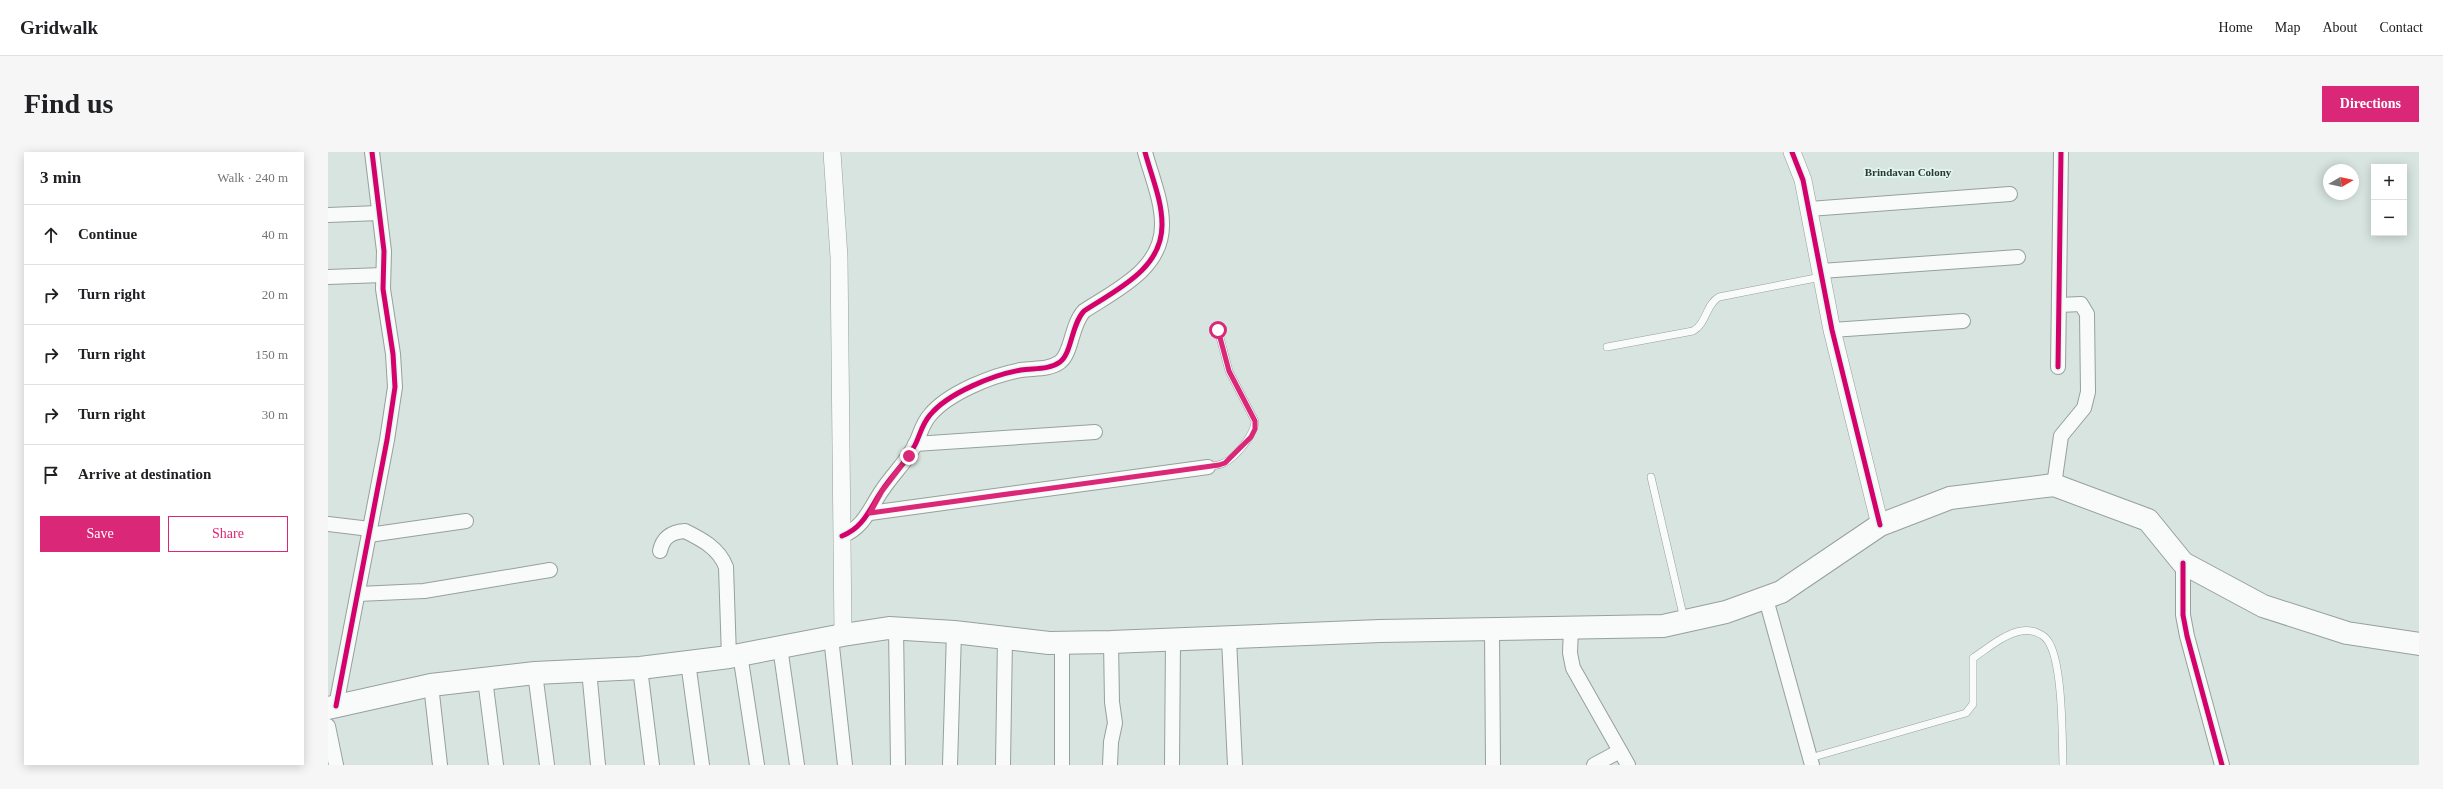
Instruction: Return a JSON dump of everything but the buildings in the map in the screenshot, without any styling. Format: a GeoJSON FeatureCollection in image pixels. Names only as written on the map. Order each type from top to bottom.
{"type":"FeatureCollection","features":[{"type":"Feature","properties":{"kind":"highway"},"geometry":{"type":"LineString","coordinates":[[332,707],[431,686],[535,673],[640,668],[735,655],[837,636],[896,628],[954,632],[1062,643],[1229,639],[1380,631],[1663,626],[1726,612],[1766,599],[1781,592],[1880,525],[1950,498],[2054,485],[2148,520],[2183,563],[2263,606],[2347,633],[2419,644]]}},
{"type":"Feature","properties":{"kind":"street"},"geometry":{"type":"LineString","coordinates":[[332,707],[358,594],[395,387],[393,354],[382,289],[384,251],[372,152]]}},
{"type":"Feature","properties":{"kind":"street"},"geometry":{"type":"LineString","coordinates":[[832,152],[839,257],[842,536],[837,636],[845,765]]}},
{"type":"Feature","properties":{"kind":"street"},"geometry":{"type":"LineString","coordinates":[[842,536],[858,527],[870,513],[882,491],[916,444],[929,415],[948,400],[988,379],[1008,373],[1050,367],[1060,362],[1065,357],[1078,317],[1084,311],[1130,282],[1148,265],[1155,253],[1162,224],[1145,152]]}},
{"type":"Feature","properties":{"kind":"street"},"geometry":{"type":"LineString","coordinates":[[1792,152],[1803,180],[1832,330],[1880,525]]}},
{"type":"Feature","properties":{"kind":"street"},"geometry":{"type":"LineString","coordinates":[[2058,367],[2061,152]]}},
{"type":"Feature","properties":{"kind":"street"},"geometry":{"type":"LineString","coordinates":[[1809,209],[2010,194]]}},
{"type":"Feature","properties":{"kind":"street"},"geometry":{"type":"LineString","coordinates":[[328,215],[379,213]]}},
{"type":"Feature","properties":{"kind":"street"},"geometry":{"type":"LineString","coordinates":[[1821,274],[2018,257]]}},
{"type":"Feature","properties":{"kind":"street"},"geometry":{"type":"LineString","coordinates":[[328,277],[383,275]]}},
{"type":"Feature","properties":{"kind":"street"},"geometry":{"type":"LineString","coordinates":[[2054,485],[2061,436],[2084,408],[2088,392],[2087,314],[2081,304],[2059,305]]}},
{"type":"Feature","properties":{"kind":"street"},"geometry":{"type":"LineString","coordinates":[[1832,330],[1963,322]]}},
{"type":"Feature","properties":{"kind":"street"},"geometry":{"type":"LineString","coordinates":[[916,444],[1095,432]]}},
{"type":"Feature","properties":{"kind":"street"},"geometry":{"type":"LineString","coordinates":[[870,513],[1208,467]]}},
{"type":"Feature","properties":{"kind":"street"},"geometry":{"type":"LineString","coordinates":[[328,524],[370,532],[466,522]]}},
{"type":"Feature","properties":{"kind":"street"},"geometry":{"type":"LineString","coordinates":[[660,551],[662,543],[667,536],[684,531],[714,549],[722,557],[726,567],[735,655],[758,765]]}},
{"type":"Feature","properties":{"kind":"street"},"geometry":{"type":"LineString","coordinates":[[2183,563],[2183,615],[2187,636],[2222,765]]}},
{"type":"Feature","properties":{"kind":"street"},"geometry":{"type":"LineString","coordinates":[[358,594],[424,591],[550,570]]}},
{"type":"Feature","properties":{"kind":"street"},"geometry":{"type":"LineString","coordinates":[[1766,599],[1811,762]]}},
{"type":"Feature","properties":{"kind":"street"},"geometry":{"type":"LineString","coordinates":[[896,628],[898,765]]}},
{"type":"Feature","properties":{"kind":"street"},"geometry":{"type":"LineString","coordinates":[[1571,628],[1570,653],[1573,668],[1628,765]]}},
{"type":"Feature","properties":{"kind":"street"},"geometry":{"type":"LineString","coordinates":[[1492,630],[1493,765]]}},
{"type":"Feature","properties":{"kind":"street"},"geometry":{"type":"LineString","coordinates":[[950,765],[954,632]]}},
{"type":"Feature","properties":{"kind":"street"},"geometry":{"type":"LineString","coordinates":[[1003,765],[1005,638]]}},
{"type":"Feature","properties":{"kind":"street"},"geometry":{"type":"LineString","coordinates":[[1229,639],[1235,765]]}},
{"type":"Feature","properties":{"kind":"street"},"geometry":{"type":"LineString","coordinates":[[1172,765],[1173,641]]}},
{"type":"Feature","properties":{"kind":"street"},"geometry":{"type":"LineString","coordinates":[[1110,765],[1111,742],[1115,723],[1112,702],[1111,642]]}},
{"type":"Feature","properties":{"kind":"street"},"geometry":{"type":"LineString","coordinates":[[1062,643],[1062,765]]}},
{"type":"Feature","properties":{"kind":"street"},"geometry":{"type":"LineString","coordinates":[[780,647],[797,765]]}},
{"type":"Feature","properties":{"kind":"street"},"geometry":{"type":"LineString","coordinates":[[688,662],[702,765]]}},
{"type":"Feature","properties":{"kind":"street"},"geometry":{"type":"LineString","coordinates":[[640,668],[652,765]]}},
{"type":"Feature","properties":{"kind":"street"},"geometry":{"type":"LineString","coordinates":[[589,670],[598,765]]}},
{"type":"Feature","properties":{"kind":"street"},"geometry":{"type":"LineString","coordinates":[[535,673],[546,765]]}},
{"type":"Feature","properties":{"kind":"street"},"geometry":{"type":"LineString","coordinates":[[485,679],[496,765]]}},
{"type":"Feature","properties":{"kind":"street"},"geometry":{"type":"LineString","coordinates":[[431,686],[440,765]]}},
{"type":"Feature","properties":{"kind":"street"},"geometry":{"type":"LineString","coordinates":[[328,726],[336,765]]}},
{"type":"Feature","properties":{"kind":"street"},"geometry":{"type":"LineString","coordinates":[[1594,765],[1620,751]]}},
{"type":"Feature","properties":{"kind":"lane"},"geometry":{"type":"LineString","coordinates":[[1607,347],[1693,331],[1700,327],[1714,301],[1719,297],[1821,274]]}},
{"type":"Feature","properties":{"kind":"lane"},"geometry":{"type":"LineString","coordinates":[[1208,467],[1225,463],[1251,437],[1255,429],[1255,421],[1229,371],[1218,330]]}},
{"type":"Feature","properties":{"kind":"lane"},"geometry":{"type":"LineString","coordinates":[[1651,477],[1685,621]]}},
{"type":"Feature","properties":{"kind":"lane"},"geometry":{"type":"LineString","coordinates":[[1811,762],[1966,714],[1973,704],[1973,658],[2014,633],[2023,630],[2039,634],[2048,640],[2053,652],[2059,689],[2064,765]]}},
{"type":"Feature","properties":{"kind":"cycle path"},"geometry":{"type":"LineString","coordinates":[[336,706],[387,440],[395,387],[393,354],[383,289],[384,251],[372,152]]}},
{"type":"Feature","properties":{"kind":"cycle path"},"geometry":{"type":"LineString","coordinates":[[842,536],[850,532],[862,522],[883,489],[912,451],[927,418],[938,407],[959,392],[998,376],[1010,372],[1056,365],[1064,358],[1076,324],[1084,311],[1123,286],[1146,266],[1155,254],[1160,240],[1162,215],[1145,152]]}},
{"type":"Feature","properties":{"kind":"cycle path"},"geometry":{"type":"LineString","coordinates":[[1792,152],[1803,180],[1832,330],[1880,525]]}},
{"type":"Feature","properties":{"kind":"cycle path"},"geometry":{"type":"LineString","coordinates":[[2058,367],[2061,152]]}},
{"type":"Feature","properties":{"kind":"cycle path"},"geometry":{"type":"LineString","coordinates":[[2183,563],[2183,615],[2187,636],[2222,765]]}},
{"type":"Feature","properties":{"kind":"district","name":"Brindavan Colony"},"geometry":{"type":"Point","coordinates":[1908,172]}},
{"type":"Feature","properties":{"kind":"route"},"geometry":{"type":"LineString","coordinates":[[909,456],[882,491],[870,513],[1012,495],[1208,467],[1225,463],[1251,437],[1255,429],[1255,421],[1236,388],[1229,371],[1218,330]]}}]}
